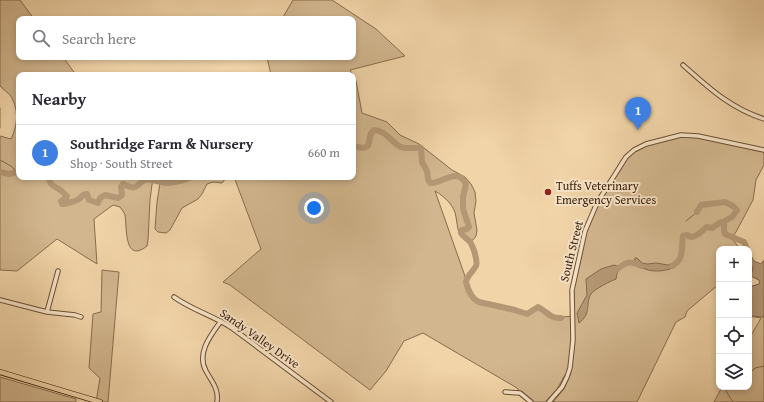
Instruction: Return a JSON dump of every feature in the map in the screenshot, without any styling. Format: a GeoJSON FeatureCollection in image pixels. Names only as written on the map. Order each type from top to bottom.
{"type":"FeatureCollection","features":[{"type":"Feature","properties":{"kind":"main road"},"geometry":{"type":"LineString","coordinates":[[0,372],[100,402]]}},
{"type":"Feature","properties":{"kind":"street"},"geometry":{"type":"LineString","coordinates":[[683,64],[709,88],[730,104],[764,119]]}},
{"type":"Feature","properties":{"kind":"street","name":"South Street"},"geometry":{"type":"LineString","coordinates":[[549,402],[565,382],[570,368],[573,340],[572,290],[585,231],[589,219],[600,198],[626,157],[634,150],[646,144],[681,135],[698,136],[764,150]]}},
{"type":"Feature","properties":{"kind":"street"},"geometry":{"type":"LineString","coordinates":[[47,312],[58,271]]}},
{"type":"Feature","properties":{"kind":"street","name":"Sandy Valley Drive"},"geometry":{"type":"LineString","coordinates":[[174,297],[185,304],[221,320],[331,402]]}},
{"type":"Feature","properties":{"kind":"street"},"geometry":{"type":"LineString","coordinates":[[0,300],[47,312],[75,314],[80,317]]}},
{"type":"Feature","properties":{"kind":"street"},"geometry":{"type":"LineString","coordinates":[[217,402],[218,397],[216,386],[202,362],[204,348],[211,334],[221,320]]}},
{"type":"Feature","properties":{"kind":"street"},"geometry":{"type":"LineString","coordinates":[[505,392],[520,394],[531,402]]}},
{"type":"Feature","properties":{"kind":"shaded area"},"geometry":{"type":"Polygon","coordinates":[[[0,0],[20,0],[32,16],[16,16],[16,60],[65,60],[74,72],[16,72],[16,111],[10,95],[0,86],[0,0]]]}},
{"type":"Feature","properties":{"kind":"shaded area"},"geometry":{"type":"Polygon","coordinates":[[[293,0],[332,0],[376,29],[405,56],[350,70],[351,72],[270,72],[268,60],[356,60],[356,16],[284,16],[293,0]]]}},
{"type":"Feature","properties":{"kind":"shaded area"},"geometry":{"type":"Polygon","coordinates":[[[356,81],[362,113],[387,122],[400,135],[419,144],[452,170],[465,177],[471,184],[475,192],[476,201],[474,213],[477,230],[476,236],[473,240],[468,242],[460,234],[454,209],[435,191],[466,279],[466,285],[475,301],[527,314],[538,307],[555,318],[572,316],[571,296],[589,219],[622,162],[639,147],[687,135],[764,150],[764,165],[756,180],[753,200],[736,232],[733,236],[730,236],[738,246],[716,246],[716,287],[687,311],[685,317],[676,322],[637,402],[553,402],[564,389],[571,373],[565,375],[557,389],[545,402],[529,402],[517,388],[423,333],[404,341],[386,371],[370,390],[230,285],[223,282],[261,249],[235,180],[356,180],[356,81]]]}},
{"type":"Feature","properties":{"kind":"shaded area"},"geometry":{"type":"Polygon","coordinates":[[[16,122],[16,180],[153,180],[147,246],[140,250],[134,251],[130,248],[125,214],[120,207],[113,205],[94,219],[97,264],[57,239],[17,271],[0,270],[0,136],[11,139],[16,122]]]}},
{"type":"Feature","properties":{"kind":"shaded area"},"geometry":{"type":"Polygon","coordinates":[[[161,180],[224,180],[222,183],[213,182],[207,184],[198,199],[182,208],[170,230],[166,233],[158,232],[155,229],[161,180]]]}},
{"type":"Feature","properties":{"kind":"shaded area"},"geometry":{"type":"Polygon","coordinates":[[[752,257],[754,261],[761,264],[764,260],[764,317],[752,316],[752,286],[759,284],[760,282],[752,276],[752,257]]]}},
{"type":"Feature","properties":{"kind":"shaded area"},"geometry":{"type":"Polygon","coordinates":[[[635,258],[642,263],[647,264],[656,263],[668,265],[678,262],[675,267],[670,269],[654,271],[638,266],[634,262],[635,258]]]}},
{"type":"Feature","properties":{"kind":"shaded area"},"geometry":{"type":"Polygon","coordinates":[[[614,265],[617,266],[619,270],[616,279],[607,283],[591,294],[586,316],[579,323],[577,313],[587,295],[586,279],[601,269],[614,265]]]}},
{"type":"Feature","properties":{"kind":"shaded area"},"geometry":{"type":"Polygon","coordinates":[[[753,268],[760,270],[764,312],[764,402],[714,402],[720,390],[752,390],[752,334],[761,318],[752,316],[752,286],[759,284],[760,282],[752,276],[753,268]]]}},
{"type":"Feature","properties":{"kind":"shaded area"},"geometry":{"type":"Polygon","coordinates":[[[102,270],[119,272],[108,402],[96,402],[100,378],[89,368],[93,314],[101,312],[102,270]]]}},
{"type":"Feature","properties":{"kind":"shaded area"},"geometry":{"type":"Polygon","coordinates":[[[0,377],[76,399],[76,402],[0,402],[0,377]]]}},
{"type":"Feature","properties":{"kind":"waterway"},"geometry":{"type":"LineString","coordinates":[[0,108],[0,128]]}},
{"type":"Feature","properties":{"kind":"waterway"},"geometry":{"type":"LineString","coordinates":[[356,147],[363,148],[368,146],[371,133],[374,130],[378,130],[401,147],[421,148],[422,162],[427,171],[430,183],[435,183],[454,176],[458,176],[462,179],[466,184],[463,197],[463,209],[469,227],[462,230],[461,233],[471,244],[476,261],[476,266],[466,282],[472,296],[479,302],[527,314],[538,307],[551,316],[561,318]]}},
{"type":"Feature","properties":{"kind":"waterway"},"geometry":{"type":"LineString","coordinates":[[0,160],[11,166],[16,171]]}},
{"type":"Feature","properties":{"kind":"waterway"},"geometry":{"type":"LineString","coordinates":[[0,172],[9,174],[16,173]]}},
{"type":"Feature","properties":{"kind":"waterway"},"geometry":{"type":"LineString","coordinates":[[50,180],[52,184],[67,196],[61,201],[62,204],[76,201],[85,194],[87,194],[89,200],[98,203],[100,198],[105,195],[118,198],[122,195],[121,187],[123,184],[130,187],[135,187],[144,180]]}},
{"type":"Feature","properties":{"kind":"waterway"},"geometry":{"type":"LineString","coordinates":[[144,180],[150,180]]}},
{"type":"Feature","properties":{"kind":"waterway"},"geometry":{"type":"LineString","coordinates":[[150,180],[165,183],[183,180]]}},
{"type":"Feature","properties":{"kind":"waterway"},"geometry":{"type":"LineString","coordinates":[[697,212],[701,205],[725,202],[737,210],[732,217],[723,222]]}},
{"type":"Feature","properties":{"kind":"waterway"},"geometry":{"type":"LineString","coordinates":[[686,221],[697,212]]}},
{"type":"Feature","properties":{"kind":"waterway"},"geometry":{"type":"LineString","coordinates":[[672,266],[681,257],[683,236],[694,236],[707,227],[712,228],[721,222],[724,223],[725,234],[744,242],[746,246]]}},
{"type":"Feature","properties":{"kind":"waterway"},"geometry":{"type":"LineString","coordinates":[[612,273],[622,265],[629,263],[641,266]]}},
{"type":"Feature","properties":{"kind":"waterway"},"geometry":{"type":"LineString","coordinates":[[752,371],[755,368],[764,366]]}},
{"type":"Feature","properties":{"kind":"waterway"},"geometry":{"type":"LineString","coordinates":[[727,390],[733,402]]}},
{"type":"Feature","properties":{"kind":"place","name":"Southridge Farm & Nursery"},"geometry":{"type":"Point","coordinates":[638,130]}},
{"type":"Feature","properties":{"kind":"place","name":"Tuffs Veterinary Emergency Services"},"geometry":{"type":"Point","coordinates":[548,192]}}]}
